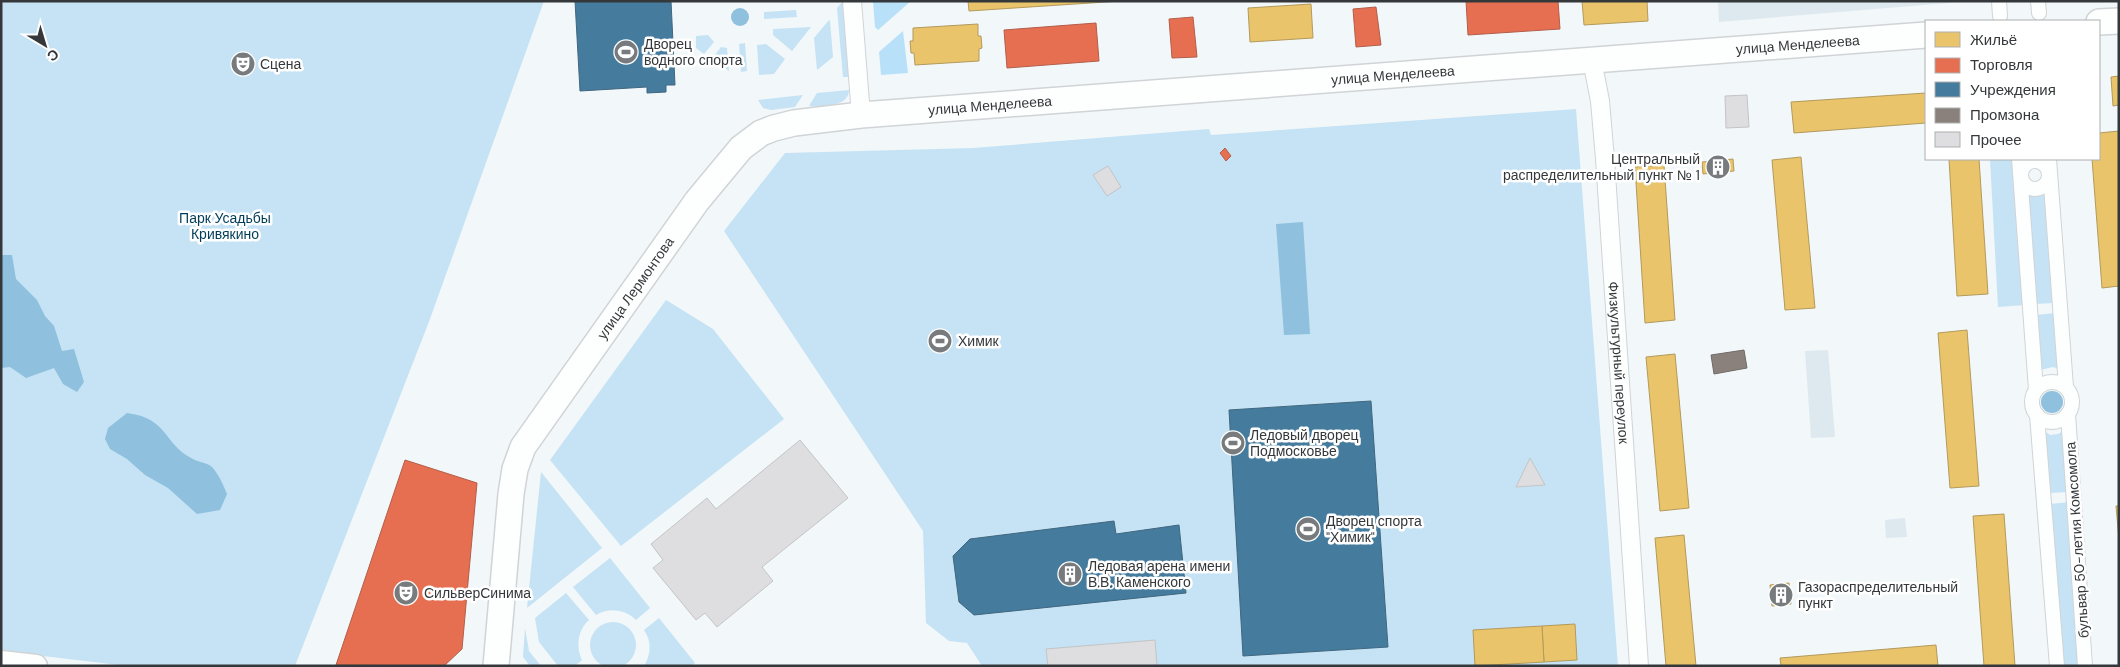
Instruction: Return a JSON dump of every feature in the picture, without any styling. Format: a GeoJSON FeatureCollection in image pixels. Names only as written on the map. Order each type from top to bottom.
{"type":"FeatureCollection","features":[{"type":"Feature","properties":{"kind":"main road"},"geometry":{"type":"LineString","coordinates":[[2100,22],[2119,21]]}},
{"type":"Feature","properties":{"kind":"main road","name":"улица Менделеева"},"geometry":{"type":"LineString","coordinates":[[861,115],[1925,35]]}},
{"type":"Feature","properties":{"kind":"main road","name":"улица Лермонтова"},"geometry":{"type":"LineString","coordinates":[[496,666],[511,494],[515,469],[523,447],[697,201],[741,148],[761,133],[774,128],[794,123],[861,115]]}},
{"type":"Feature","properties":{"kind":"street"},"geometry":{"type":"LineString","coordinates":[[852,1],[861,115]]}},
{"type":"Feature","properties":{"kind":"street"},"geometry":{"type":"LineString","coordinates":[[1999,1],[2000,16]]}},
{"type":"Feature","properties":{"kind":"street","name":"Физкультурный переулок"},"geometry":{"type":"LineString","coordinates":[[1592,60],[1600,101],[1604,149],[1639,666]]}},
{"type":"Feature","properties":{"kind":"street","name":"бульвар 50-летия Комсомола"},"geometry":{"type":"LineString","coordinates":[[2019,160],[2036,390],[2032,403],[2037,415],[2057,666]]}},
{"type":"Feature","properties":{"kind":"street","name":"бульвар 50-летия Комсомола"},"geometry":{"type":"LineString","coordinates":[[2049,160],[2066,387],[2072,397],[2072,404],[2068,414],[2085,666]]}},
{"type":"Feature","properties":{"kind":"street"},"geometry":{"type":"LineString","coordinates":[[2034,161],[2039,161],[2046,166],[2050,175],[2046,184],[2038,189],[2029,188],[2022,182],[2021,177],[2022,168],[2025,164],[2034,161]]}},
{"type":"Feature","properties":{"kind":"street"},"geometry":{"type":"LineString","coordinates":[[2036,390],[2041,385],[2054,382],[2066,387]]}},
{"type":"Feature","properties":{"kind":"street"},"geometry":{"type":"LineString","coordinates":[[2037,415],[2042,419],[2053,422],[2059,421],[2068,414]]}},
{"type":"Feature","properties":{"kind":"street"},"geometry":{"type":"LineString","coordinates":[[1,662],[36,666]]}},
{"type":"Feature","properties":{"kind":"shaded area"},"geometry":{"type":"Polygon","coordinates":[[[873,1],[911,1],[878,30],[875,27],[873,1]]]}},
{"type":"Feature","properties":{"kind":"shaded area"},"geometry":{"type":"Polygon","coordinates":[[[1718,1],[1961,1],[1961,2],[1719,22],[1718,1]]]}},
{"type":"Feature","properties":{"kind":"shaded area"},"geometry":{"type":"Polygon","coordinates":[[[740,8],[746,11],[749,17],[746,23],[740,26],[734,23],[731,17],[734,11],[740,8]]]}},
{"type":"Feature","properties":{"kind":"shaded area"},"geometry":{"type":"Polygon","coordinates":[[[903,31],[908,73],[881,75],[879,52],[903,31]]]}},
{"type":"Feature","properties":{"kind":"shaded area"},"geometry":{"type":"Polygon","coordinates":[[[1303,222],[1310,334],[1284,335],[1276,224],[1303,222]]]}},
{"type":"Feature","properties":{"kind":"shaded area"},"geometry":{"type":"Polygon","coordinates":[[[1,255],[12,255],[16,279],[37,300],[45,316],[54,326],[62,351],[74,349],[84,382],[77,392],[63,384],[54,368],[26,378],[10,367],[1,368],[1,255]]]}},
{"type":"Feature","properties":{"kind":"shaded area"},"geometry":{"type":"Polygon","coordinates":[[[1828,350],[1835,437],[1811,438],[1805,351],[1828,350]]]}},
{"type":"Feature","properties":{"kind":"shaded area"},"geometry":{"type":"Polygon","coordinates":[[[2052,391],[2060,394],[2063,402],[2060,410],[2052,413],[2044,410],[2041,402],[2044,394],[2052,391]]]}},
{"type":"Feature","properties":{"kind":"shaded area"},"geometry":{"type":"Polygon","coordinates":[[[127,413],[140,416],[158,425],[182,452],[212,467],[221,480],[227,494],[220,510],[197,514],[168,488],[145,475],[127,459],[110,449],[105,439],[108,428],[127,413]]]}},
{"type":"Feature","properties":{"kind":"shaded area"},"geometry":{"type":"Polygon","coordinates":[[[1905,518],[1907,537],[1886,538],[1885,520],[1905,518]]]}},
{"type":"Feature","properties":{"kind":"green space","name":"Парк Усадьбы Кривякино"},"geometry":{"type":"Polygon","coordinates":[[[1,1],[544,1],[430,319],[295,666],[127,666],[1,651],[1,1]]]}},
{"type":"Feature","properties":{"kind":"green space"},"geometry":{"type":"Polygon","coordinates":[[[843,1],[849,77],[843,77],[837,8],[843,1]]]}},
{"type":"Feature","properties":{"kind":"green space"},"geometry":{"type":"Polygon","coordinates":[[[796,10],[797,17],[764,19],[764,12],[796,10]]]}},
{"type":"Feature","properties":{"kind":"green space"},"geometry":{"type":"Polygon","coordinates":[[[829,20],[833,57],[817,70],[814,38],[829,20]]]}},
{"type":"Feature","properties":{"kind":"green space"},"geometry":{"type":"Polygon","coordinates":[[[811,27],[792,51],[773,35],[773,29],[811,27]]]}},
{"type":"Feature","properties":{"kind":"green space"},"geometry":{"type":"Polygon","coordinates":[[[708,35],[714,42],[704,54],[696,48],[696,36],[708,35]]]}},
{"type":"Feature","properties":{"kind":"green space"},"geometry":{"type":"Polygon","coordinates":[[[745,43],[747,71],[741,72],[739,44],[745,43]]]}},
{"type":"Feature","properties":{"kind":"green space"},"geometry":{"type":"Polygon","coordinates":[[[766,44],[785,59],[774,74],[759,75],[757,45],[766,44]]]}},
{"type":"Feature","properties":{"kind":"green space"},"geometry":{"type":"Polygon","coordinates":[[[721,47],[727,48],[729,71],[712,59],[721,47]]]}},
{"type":"Feature","properties":{"kind":"green space"},"geometry":{"type":"Polygon","coordinates":[[[849,90],[848,96],[840,103],[827,106],[809,106],[817,93],[849,90]]]}},
{"type":"Feature","properties":{"kind":"green space"},"geometry":{"type":"Polygon","coordinates":[[[803,95],[795,107],[771,110],[763,108],[758,100],[803,95]]]}},
{"type":"Feature","properties":{"kind":"green space","name":"Ледовый дворец Подмосковье"},"geometry":{"type":"Polygon","coordinates":[[[1576,109],[1618,666],[982,666],[967,643],[949,641],[926,623],[923,531],[724,231],[785,153],[973,148],[1209,129],[1211,135],[1576,109]]]}},
{"type":"Feature","properties":{"kind":"green space"},"geometry":{"type":"Polygon","coordinates":[[[1990,160],[2014,160],[2025,305],[1998,307],[1990,160]]]}},
{"type":"Feature","properties":{"kind":"green space"},"geometry":{"type":"Polygon","coordinates":[[[2046,192],[2054,303],[2034,304],[2026,194],[2042,195],[2046,192]]]}},
{"type":"Feature","properties":{"kind":"green space"},"geometry":{"type":"Polygon","coordinates":[[[666,300],[713,329],[784,419],[621,546],[550,460],[666,300]]]}},
{"type":"Feature","properties":{"kind":"green space"},"geometry":{"type":"Polygon","coordinates":[[[2055,313],[2059,369],[2053,367],[2040,370],[2036,315],[2055,313]]]}},
{"type":"Feature","properties":{"kind":"green space"},"geometry":{"type":"Polygon","coordinates":[[[2045,431],[2050,435],[2063,431],[2068,492],[2050,493],[2045,431]]]}},
{"type":"Feature","properties":{"kind":"green space"},"geometry":{"type":"Polygon","coordinates":[[[541,472],[602,548],[527,608],[541,472]]]}},
{"type":"Feature","properties":{"kind":"green space"},"geometry":{"type":"Polygon","coordinates":[[[2070,502],[2082,666],[2062,666],[2050,504],[2070,502]]]}},
{"type":"Feature","properties":{"kind":"green space"},"geometry":{"type":"Polygon","coordinates":[[[610,558],[650,608],[636,620],[627,613],[617,610],[601,612],[596,615],[573,587],[610,558]]]}},
{"type":"Feature","properties":{"kind":"green space"},"geometry":{"type":"Polygon","coordinates":[[[566,593],[589,620],[582,629],[579,639],[578,645],[582,660],[575,666],[558,666],[539,642],[535,618],[566,593]]]}},
{"type":"Feature","properties":{"kind":"green space"},"geometry":{"type":"Polygon","coordinates":[[[659,618],[695,663],[692,666],[644,666],[650,648],[647,634],[644,630],[659,618]]]}},
{"type":"Feature","properties":{"kind":"green space"},"geometry":{"type":"Polygon","coordinates":[[[613,622],[626,626],[632,632],[636,645],[632,658],[626,664],[613,668],[600,664],[594,658],[590,645],[594,632],[600,626],[613,622]]]}},
{"type":"Feature","properties":{"kind":"green space"},"geometry":{"type":"Polygon","coordinates":[[[525,628],[529,651],[541,666],[530,666],[523,657],[525,628]]]}},
{"type":"Feature","properties":{"kind":"building: Жильё"},"geometry":{"type":"Polygon","coordinates":[[[968,1],[1121,1],[969,11],[968,1]]]}},
{"type":"Feature","properties":{"kind":"building: Жильё"},"geometry":{"type":"Polygon","coordinates":[[[1582,1],[1647,1],[1648,21],[1584,25],[1582,1]]]}},
{"type":"Feature","properties":{"kind":"building: Жильё"},"geometry":{"type":"Polygon","coordinates":[[[1311,4],[1313,38],[1250,42],[1248,8],[1311,4]]]}},
{"type":"Feature","properties":{"kind":"building: Жильё"},"geometry":{"type":"Polygon","coordinates":[[[978,24],[978,36],[981,36],[982,48],[979,49],[979,61],[915,65],[910,41],[913,41],[913,28],[978,24]]]}},
{"type":"Feature","properties":{"kind":"building: Жильё"},"geometry":{"type":"Polygon","coordinates":[[[2119,76],[2119,105],[2113,106],[2111,77],[2119,76]]]}},
{"type":"Feature","properties":{"kind":"building: Жильё"},"geometry":{"type":"Polygon","coordinates":[[[1925,93],[1925,123],[1794,133],[1791,102],[1925,93]]]}},
{"type":"Feature","properties":{"kind":"building: Жильё"},"geometry":{"type":"Polygon","coordinates":[[[2119,131],[2119,286],[2102,288],[2092,160],[2100,160],[2100,133],[2119,131]]]}},
{"type":"Feature","properties":{"kind":"building: Жильё"},"geometry":{"type":"Polygon","coordinates":[[[1801,157],[1815,308],[1785,310],[1772,160],[1801,157]]]}},
{"type":"Feature","properties":{"kind":"building: Жильё","name":"Центральный распределительный пункт № 1"},"geometry":{"type":"Polygon","coordinates":[[[1733,159],[1734,171],[1703,174],[1702,162],[1733,159]]]}},
{"type":"Feature","properties":{"kind":"building: Жильё"},"geometry":{"type":"Polygon","coordinates":[[[1949,160],[1979,160],[1988,294],[1957,296],[1949,160]]]}},
{"type":"Feature","properties":{"kind":"building: Жильё"},"geometry":{"type":"Polygon","coordinates":[[[1664,165],[1675,320],[1645,323],[1635,167],[1664,165]]]}},
{"type":"Feature","properties":{"kind":"building: Жильё"},"geometry":{"type":"Polygon","coordinates":[[[1967,330],[1979,486],[1950,488],[1938,333],[1967,330]]]}},
{"type":"Feature","properties":{"kind":"building: Жильё"},"geometry":{"type":"Polygon","coordinates":[[[1675,354],[1689,508],[1660,511],[1646,357],[1675,354]]]}},
{"type":"Feature","properties":{"kind":"building: Жильё"},"geometry":{"type":"Polygon","coordinates":[[[2116,506],[2119,506],[2119,539],[2116,506]]]}},
{"type":"Feature","properties":{"kind":"building: Жильё"},"geometry":{"type":"Polygon","coordinates":[[[2004,514],[2015,666],[1984,666],[1973,516],[2004,514]]]}},
{"type":"Feature","properties":{"kind":"building: Жильё"},"geometry":{"type":"Polygon","coordinates":[[[1684,535],[1696,666],[1666,666],[1655,538],[1684,535]]]}},
{"type":"Feature","properties":{"kind":"building: Жильё","name":"Газораспределительный пункт"},"geometry":{"type":"Polygon","coordinates":[[[1789,583],[1791,604],[1772,606],[1770,585],[1789,583]]]}},
{"type":"Feature","properties":{"kind":"building: Жильё"},"geometry":{"type":"Polygon","coordinates":[[[1575,624],[1577,660],[1544,662],[1542,626],[1575,624]]]}},
{"type":"Feature","properties":{"kind":"building: Жильё"},"geometry":{"type":"Polygon","coordinates":[[[1542,626],[1544,662],[1475,666],[1473,630],[1542,626]]]}},
{"type":"Feature","properties":{"kind":"building: Жильё"},"geometry":{"type":"Polygon","coordinates":[[[1936,645],[1938,666],[1781,666],[1780,658],[1936,645]]]}},
{"type":"Feature","properties":{"kind":"building: Торговля"},"geometry":{"type":"Polygon","coordinates":[[[1466,1],[1558,1],[1560,29],[1468,35],[1466,1]]]}},
{"type":"Feature","properties":{"kind":"building: Торговля"},"geometry":{"type":"Polygon","coordinates":[[[1376,7],[1381,45],[1356,47],[1353,9],[1376,7]]]}},
{"type":"Feature","properties":{"kind":"building: Торговля"},"geometry":{"type":"Polygon","coordinates":[[[1193,17],[1197,57],[1172,58],[1169,19],[1193,17]]]}},
{"type":"Feature","properties":{"kind":"building: Торговля"},"geometry":{"type":"Polygon","coordinates":[[[1096,23],[1099,61],[1007,68],[1004,30],[1096,23]]]}},
{"type":"Feature","properties":{"kind":"building: Торговля"},"geometry":{"type":"Polygon","coordinates":[[[1225,148],[1231,156],[1226,161],[1220,153],[1225,148]]]}},
{"type":"Feature","properties":{"kind":"building: Торговля"},"geometry":{"type":"Polygon","coordinates":[[[405,460],[477,483],[462,649],[444,666],[336,665],[405,460]]]}},
{"type":"Feature","properties":{"kind":"building: Учреждения","name":"Дворец водного спорта"},"geometry":{"type":"Polygon","coordinates":[[[575,1],[671,1],[675,85],[666,85],[666,92],[647,93],[647,87],[580,91],[575,1]]]}},
{"type":"Feature","properties":{"kind":"building: Учреждения","name":"Дворец спорта \"Химик\""},"geometry":{"type":"Polygon","coordinates":[[[1371,401],[1388,647],[1243,656],[1229,410],[1371,401]]]}},
{"type":"Feature","properties":{"kind":"building: Учреждения","name":"Ледовая арена имени В.В. Каменского"},"geometry":{"type":"Polygon","coordinates":[[[1114,521],[1116,534],[1179,525],[1186,593],[974,615],[959,602],[953,556],[970,539],[1114,521]]]}},
{"type":"Feature","properties":{"kind":"building: Промзона"},"geometry":{"type":"Polygon","coordinates":[[[1744,350],[1747,368],[1714,374],[1711,355],[1744,350]]]}},
{"type":"Feature","properties":{"kind":"building: Прочее"},"geometry":{"type":"Polygon","coordinates":[[[1747,95],[1749,127],[1726,128],[1725,96],[1747,95]]]}},
{"type":"Feature","properties":{"kind":"building: Прочее"},"geometry":{"type":"Polygon","coordinates":[[[1108,166],[1121,187],[1107,196],[1093,175],[1108,166]]]}},
{"type":"Feature","properties":{"kind":"building: Прочее"},"geometry":{"type":"Polygon","coordinates":[[[800,440],[848,498],[762,567],[773,581],[717,627],[705,613],[696,620],[653,568],[663,560],[651,544],[707,498],[716,509],[800,440]]]}},
{"type":"Feature","properties":{"kind":"building: Прочее"},"geometry":{"type":"Polygon","coordinates":[[[1530,458],[1545,485],[1516,487],[1530,458]]]}},
{"type":"Feature","properties":{"kind":"building: Прочее"},"geometry":{"type":"Polygon","coordinates":[[[1155,640],[1157,666],[1048,666],[1046,649],[1155,640]]]}},
{"type":"Feature","properties":{"kind":"place","name":"Дворец водного спорта"},"geometry":{"type":"Point","coordinates":[626,52]}},
{"type":"Feature","properties":{"kind":"place","name":"Сцена"},"geometry":{"type":"Point","coordinates":[243,64]}},
{"type":"Feature","properties":{"kind":"place","name":"Центральный распределительный пункт № 1"},"geometry":{"type":"Point","coordinates":[1718,167]}},
{"type":"Feature","properties":{"kind":"place","name":"Химик"},"geometry":{"type":"Point","coordinates":[940,341]}},
{"type":"Feature","properties":{"kind":"place","name":"Ледовый дворец Подмосковье"},"geometry":{"type":"Point","coordinates":[1233,443]}},
{"type":"Feature","properties":{"kind":"place","name":"Дворец спорта \"Химик\""},"geometry":{"type":"Point","coordinates":[1308,529]}},
{"type":"Feature","properties":{"kind":"place","name":"Ледовая арена имени В.В. Каменского"},"geometry":{"type":"Point","coordinates":[1070,574]}},
{"type":"Feature","properties":{"kind":"place","name":"СильверСинима"},"geometry":{"type":"Point","coordinates":[406,593]}},
{"type":"Feature","properties":{"kind":"place","name":"Газораспределительный пункт"},"geometry":{"type":"Point","coordinates":[1781,595]}}]}
